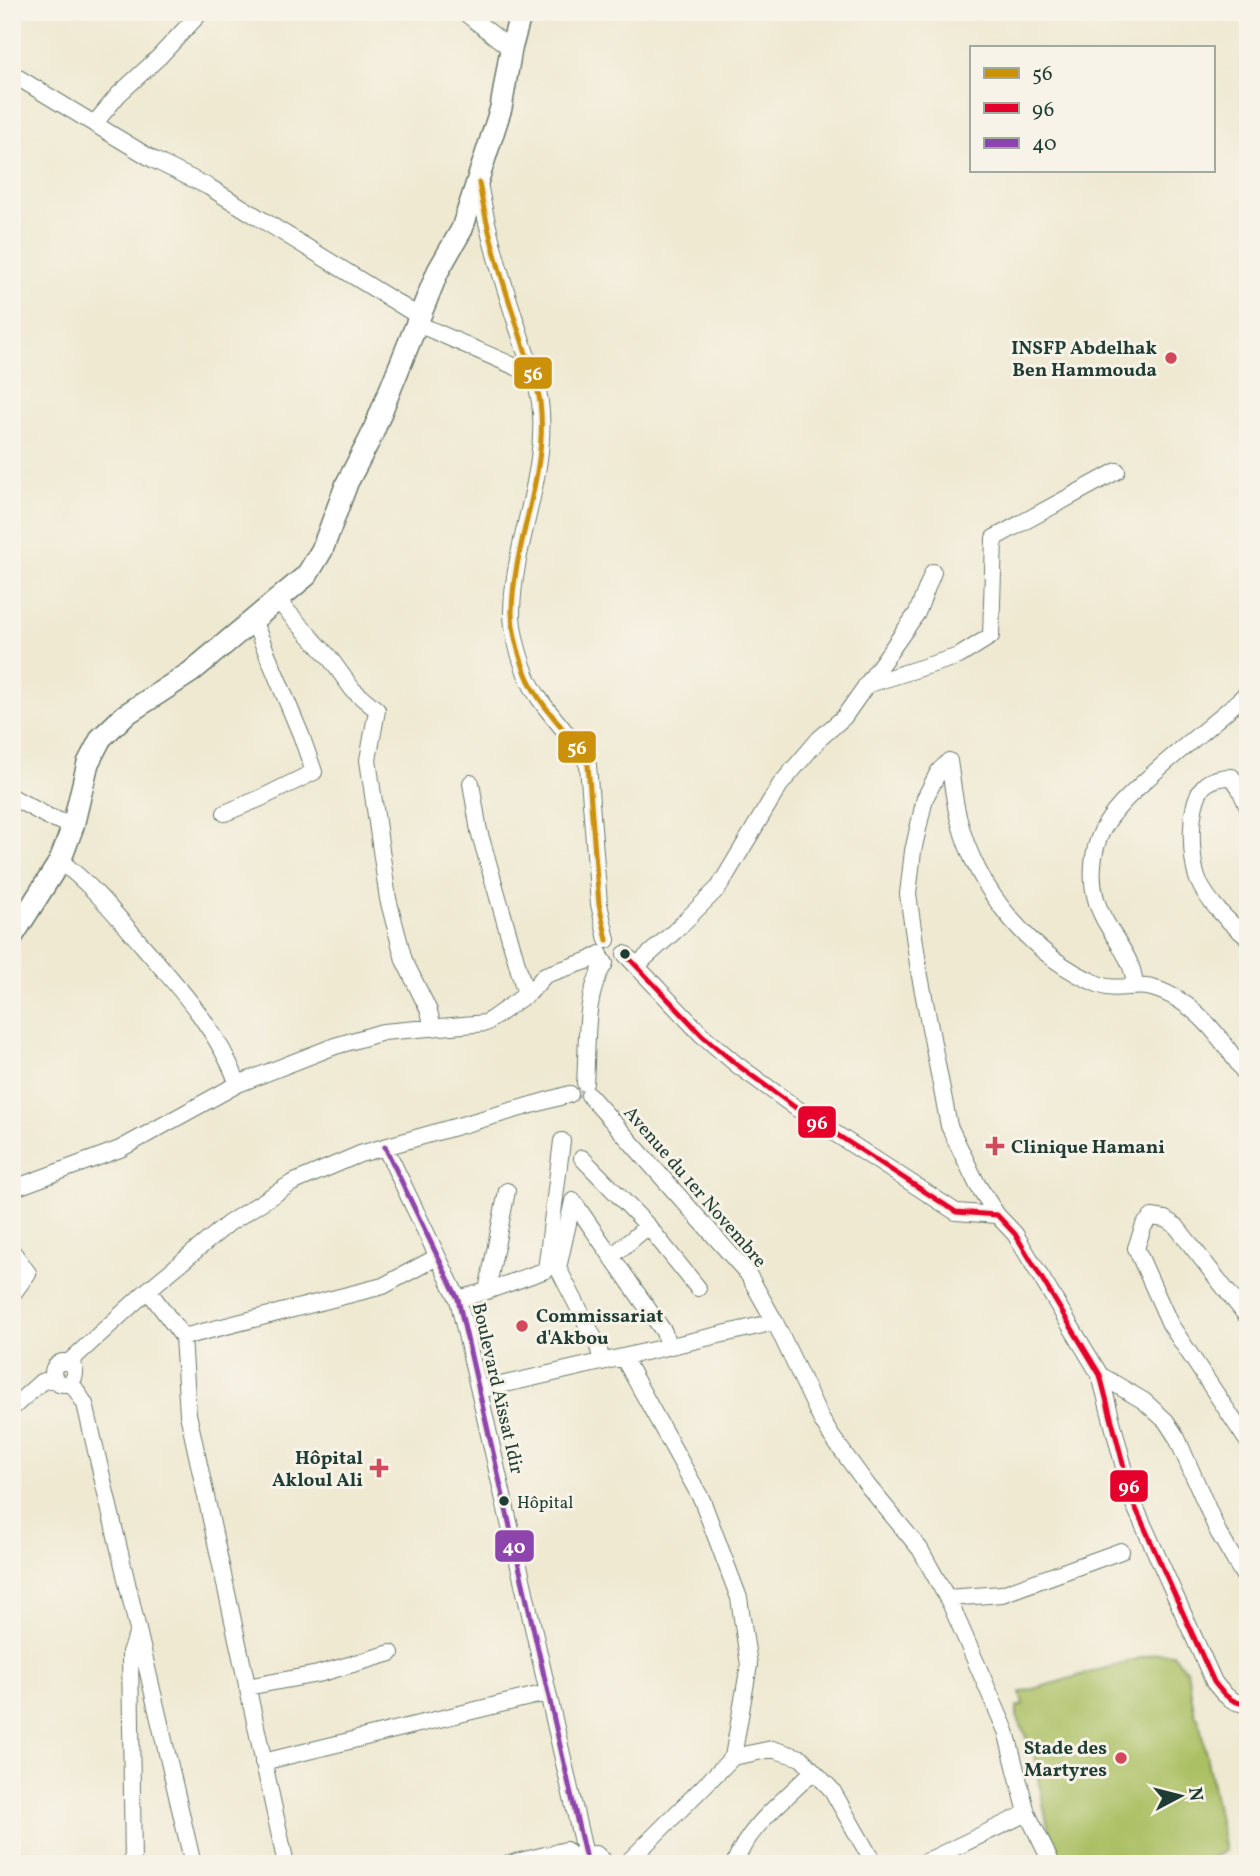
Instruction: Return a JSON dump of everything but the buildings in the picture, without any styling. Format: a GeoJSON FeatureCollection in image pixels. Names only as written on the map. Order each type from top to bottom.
{"type":"FeatureCollection","features":[{"type":"Feature","properties":{"kind":"main road"},"geometry":{"type":"LineString","coordinates":[[12,937],[60,861],[73,826],[88,763],[101,738],[125,715],[191,672],[307,575],[322,550],[346,483],[371,437],[438,271],[462,229],[479,183],[501,108],[510,49],[520,12]]}},
{"type":"Feature","properties":{"kind":"street"},"geometry":{"type":"LineString","coordinates":[[95,123],[118,95],[159,57],[201,12]]}},
{"type":"Feature","properties":{"kind":"street"},"geometry":{"type":"LineString","coordinates":[[464,12],[510,49]]}},
{"type":"Feature","properties":{"kind":"street"},"geometry":{"type":"LineString","coordinates":[[12,74],[154,160],[209,187],[419,320],[532,374]]}},
{"type":"Feature","properties":{"kind":"street"},"geometry":{"type":"LineString","coordinates":[[55,1378],[55,1367],[68,1363],[148,1290],[229,1223],[292,1182],[360,1154],[570,1094],[578,1101],[583,1101],[587,1089],[591,1002],[604,953],[588,765],[580,750],[540,702],[526,675],[516,645],[512,614],[517,563],[541,442],[540,402],[486,223],[479,183]]}},
{"type":"Feature","properties":{"kind":"street"},"geometry":{"type":"LineString","coordinates":[[866,685],[959,656],[991,636],[994,538],[1117,471]]}},
{"type":"Feature","properties":{"kind":"street"},"geometry":{"type":"LineString","coordinates":[[604,953],[619,964],[631,960],[675,931],[719,887],[780,785],[819,739],[844,717],[917,613],[933,572]]}},
{"type":"Feature","properties":{"kind":"street"},"geometry":{"type":"LineString","coordinates":[[277,600],[329,657],[353,690],[377,710],[368,760],[388,899],[404,960],[429,1011],[433,1028]]}},
{"type":"Feature","properties":{"kind":"street"},"geometry":{"type":"LineString","coordinates":[[225,813],[314,772],[253,620]]}},
{"type":"Feature","properties":{"kind":"street"},"geometry":{"type":"LineString","coordinates":[[1134,985],[1135,972],[1101,917],[1095,896],[1093,872],[1096,847],[1102,831],[1134,792],[1248,692]]}},
{"type":"Feature","properties":{"kind":"street"},"geometry":{"type":"LineString","coordinates":[[1248,1077],[1231,1052],[1199,1015],[1176,998],[1154,988],[1134,985],[1120,989],[1101,985],[1035,946],[989,888],[970,855],[958,819],[949,761],[939,771],[925,797],[908,894],[919,971],[949,1126],[977,1184],[997,1214],[1015,1234],[1100,1375],[1133,1502],[1214,1682],[1224,1695],[1238,1704],[1248,1704]]}},
{"type":"Feature","properties":{"kind":"street"},"geometry":{"type":"LineString","coordinates":[[1248,808],[1232,777],[1220,777],[1204,785],[1192,825],[1191,850],[1198,880],[1216,908],[1248,938]]}},
{"type":"Feature","properties":{"kind":"street"},"geometry":{"type":"LineString","coordinates":[[471,783],[479,831],[526,995]]}},
{"type":"Feature","properties":{"kind":"street"},"geometry":{"type":"LineString","coordinates":[[12,797],[49,817],[73,826]]}},
{"type":"Feature","properties":{"kind":"street"},"geometry":{"type":"LineString","coordinates":[[60,861],[82,877],[186,995],[224,1052],[238,1084]]}},
{"type":"Feature","properties":{"kind":"street"},"geometry":{"type":"LineString","coordinates":[[12,1170],[17,1187],[120,1149],[238,1084],[335,1046],[383,1032],[486,1023],[526,995],[545,975],[590,960],[618,941],[631,960],[702,1035],[796,1108],[956,1212],[997,1214]]}},
{"type":"Feature","properties":{"kind":"street","name":"Avenue du 1er Novembre"},"geometry":{"type":"LineString","coordinates":[[587,1089],[748,1274],[775,1322],[826,1428],[868,1486],[920,1549],[947,1598],[1006,1731],[1027,1813],[1052,1864]]}},
{"type":"Feature","properties":{"kind":"street"},"geometry":{"type":"LineString","coordinates":[[458,1299],[546,1270],[562,1141]]}},
{"type":"Feature","properties":{"kind":"street","name":"Boulevard Aïssat Idir"},"geometry":{"type":"LineString","coordinates":[[385,1147],[458,1299],[546,1693],[583,1840],[579,1860]]}},
{"type":"Feature","properties":{"kind":"street"},"geometry":{"type":"LineString","coordinates":[[582,1158],[648,1226],[698,1288]]}},
{"type":"Feature","properties":{"kind":"street"},"geometry":{"type":"LineString","coordinates":[[487,1291],[507,1191]]}},
{"type":"Feature","properties":{"kind":"street"},"geometry":{"type":"LineString","coordinates":[[602,1362],[598,1346],[558,1268],[573,1201],[664,1332],[668,1346]]}},
{"type":"Feature","properties":{"kind":"street"},"geometry":{"type":"LineString","coordinates":[[1248,1318],[1176,1226],[1165,1219],[1152,1217],[1144,1225],[1136,1248],[1165,1313],[1248,1442]]}},
{"type":"Feature","properties":{"kind":"street"},"geometry":{"type":"LineString","coordinates":[[611,1257],[648,1226]]}},
{"type":"Feature","properties":{"kind":"street"},"geometry":{"type":"LineString","coordinates":[[12,1251],[28,1273],[12,1295]]}},
{"type":"Feature","properties":{"kind":"street"},"geometry":{"type":"LineString","coordinates":[[183,1337],[383,1286],[437,1257]]}},
{"type":"Feature","properties":{"kind":"street"},"geometry":{"type":"LineString","coordinates":[[148,1290],[183,1337],[188,1414],[286,1864]]}},
{"type":"Feature","properties":{"kind":"street"},"geometry":{"type":"LineString","coordinates":[[479,1390],[775,1322]]}},
{"type":"Feature","properties":{"kind":"street"},"geometry":{"type":"LineString","coordinates":[[623,1357],[702,1500],[739,1598],[749,1665],[733,1757]]}},
{"type":"Feature","properties":{"kind":"street"},"geometry":{"type":"LineString","coordinates":[[68,1363],[75,1371],[71,1382]]}},
{"type":"Feature","properties":{"kind":"street"},"geometry":{"type":"LineString","coordinates":[[1100,1375],[1144,1401],[1166,1421],[1177,1438],[1218,1532],[1248,1583]]}},
{"type":"Feature","properties":{"kind":"street"},"geometry":{"type":"LineString","coordinates":[[12,1408],[41,1382],[55,1378],[64,1384],[71,1382]]}},
{"type":"Feature","properties":{"kind":"street"},"geometry":{"type":"LineString","coordinates":[[71,1382],[85,1404],[193,1864]]}},
{"type":"Feature","properties":{"kind":"street"},"geometry":{"type":"LineString","coordinates":[[947,1598],[1002,1594],[1121,1551]]}},
{"type":"Feature","properties":{"kind":"street"},"geometry":{"type":"LineString","coordinates":[[133,1864],[130,1652],[138,1632]]}},
{"type":"Feature","properties":{"kind":"street"},"geometry":{"type":"LineString","coordinates":[[247,1687],[318,1674],[391,1653]]}},
{"type":"Feature","properties":{"kind":"street"},"geometry":{"type":"LineString","coordinates":[[263,1762],[546,1693]]}},
{"type":"Feature","properties":{"kind":"street"},"geometry":{"type":"LineString","coordinates":[[626,1864],[733,1757],[772,1749],[801,1758],[832,1790],[874,1864]]}},
{"type":"Feature","properties":{"kind":"street"},"geometry":{"type":"LineString","coordinates":[[734,1864],[740,1847],[757,1824],[813,1771]]}},
{"type":"Feature","properties":{"kind":"street"},"geometry":{"type":"LineString","coordinates":[[920,1864],[1027,1813]]}},
{"type":"Feature","properties":{"kind":"street"},"geometry":{"type":"LineString","coordinates":[[508,1864],[566,1850],[579,1860],[600,1855],[607,1864]]}},
{"type":"Feature","properties":{"kind":"green space","name":"Stade des Martyres"},"geometry":{"type":"Polygon","coordinates":[[[1157,1653],[1173,1654],[1187,1671],[1225,1851],[1200,1864],[1065,1864],[1058,1854],[1048,1825],[1033,1744],[1029,1744],[1017,1716],[1017,1707],[1023,1705],[1020,1693],[1157,1653]]]}},
{"type":"Feature","properties":{"kind":"transit line","name":"56"},"geometry":{"type":"LineString","coordinates":[[479,183],[498,263],[540,402],[540,455],[518,560],[512,612],[513,627],[532,687],[588,765],[599,904],[607,940]]}},
{"type":"Feature","properties":{"kind":"transit line","name":"96"},"geometry":{"type":"LineString","coordinates":[[625,954],[702,1035],[796,1108],[956,1212],[997,1215],[1015,1234],[1100,1375],[1133,1502],[1214,1682],[1228,1697],[1248,1704]]}},
{"type":"Feature","properties":{"kind":"transit line","name":"40"},"geometry":{"type":"LineString","coordinates":[[385,1147],[458,1299],[585,1855]]}},
{"type":"Feature","properties":{"kind":"place","name":"INSFP Abdelhak Ben Hammouda"},"geometry":{"type":"Point","coordinates":[1171,358]}},
{"type":"Feature","properties":{"kind":"place","name":"Clinique Hamani"},"geometry":{"type":"Point","coordinates":[995,1146]}},
{"type":"Feature","properties":{"kind":"place","name":"Commissariat d'Akbou"},"geometry":{"type":"Point","coordinates":[522,1326]}},
{"type":"Feature","properties":{"kind":"place","name":"Hôpital Akloul Ali"},"geometry":{"type":"Point","coordinates":[379,1468]}},
{"type":"Feature","properties":{"kind":"place","name":"Hôpital"},"geometry":{"type":"Point","coordinates":[504,1501]}},
{"type":"Feature","properties":{"kind":"place","name":"Stade des Martyres"},"geometry":{"type":"Point","coordinates":[1121,1758]}}]}
